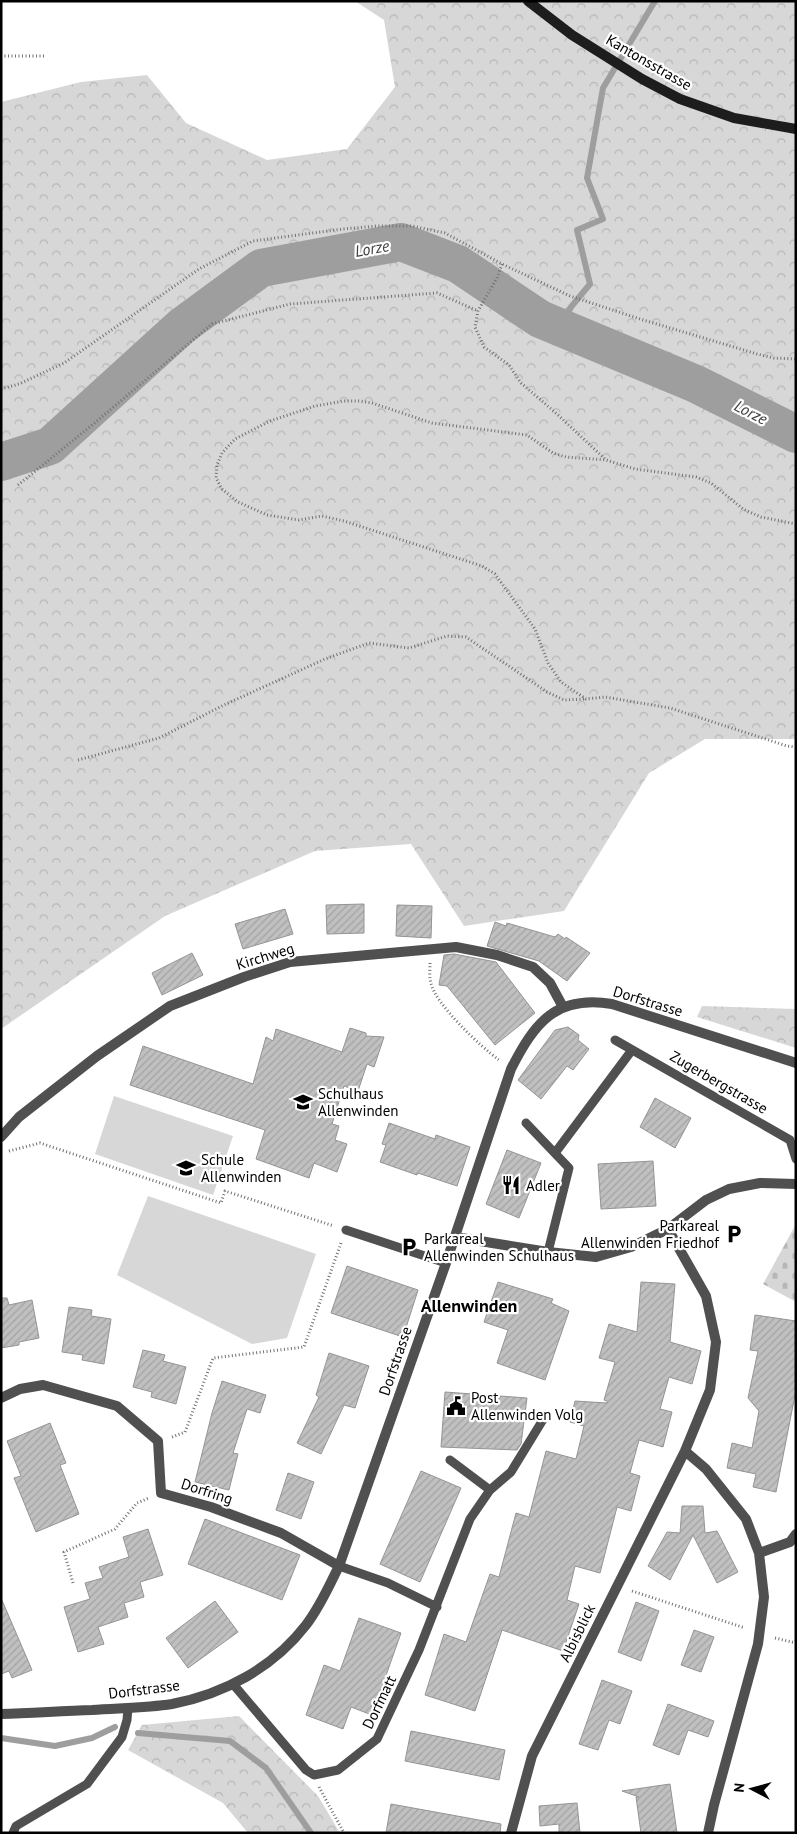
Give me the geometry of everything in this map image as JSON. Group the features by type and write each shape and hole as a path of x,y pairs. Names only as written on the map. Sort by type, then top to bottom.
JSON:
{"main road":[{"name":"Kantonsstrasse","path":"528,1 572,35 680,100 734,118 796,129"}],"street":[{"name":"Kirchweg","path":"1,1137 20,1117 97,1056 170,1006 244,977 290,962 456,948 497,955 532,967 550,983 563,1007"},
{"name":"Dorfstrasse","path":"1,1714 171,1704 212,1693 250,1676 282,1651 305,1626 317,1608 339,1566 455,1237 511,1069 536,1028 551,1014 573,1003 588,1001 612,1004 796,1063"},
{"path":"455,1237 548,1252 596,1257 631,1247 668,1229 706,1200 729,1189 760,1184 796,1184"},
{"name":"Albisblick","path":"511,1833 532,1756 685,1451 710,1390 716,1342 706,1296 668,1229"},
{"path":"1,1398 20,1389 43,1385 117,1406 158,1442"},
{"name":"Dorfring","path":"158,1442 161,1493 211,1507 280,1533 339,1566"},
{"path":"685,1451 706,1469 746,1519 759,1553 764,1597 758,1644 708,1833"},
{"path":"759,1553 790,1542 796,1534"}],"lane":[{"name":"Zugerbergstrasse","path":"616,1040 790,1140 796,1159"},
{"path":"555,1154 632,1050"},
{"path":"526,1123 570,1168 548,1252"},
{"path":"346,1230 446,1263"},
{"name":"Dorfmatt","path":"314,1775 338,1770 377,1739 419,1650 470,1519 490,1490 511,1472 544,1418"},
{"path":"450,1460 490,1490"},
{"path":"339,1566 388,1584 437,1607"},
{"path":"233,1684 306,1770 314,1775"},
{"path":"13,1833 16,1826 88,1784 122,1737 128,1708"}],"path":[{"path":"1,56 46,56"},
{"path":"1,389 19,384 64,363 198,269 253,241 342,229 412,226 446,233 502,264 583,301 757,354 774,358 796,359"},
{"path":"502,264 497,278 478,311 475,327 484,347 509,365 521,384 557,414 606,460"},
{"path":"18,485 212,324 290,304 437,293 478,311"},
{"path":"586,699 561,682 548,663 535,629 495,574 482,566 344,521 322,516 298,520 266,515 238,502 222,490 216,478 217,465 222,453 235,439 270,421 315,406 344,401 372,403 432,423 526,435 553,454 566,457 606,460 635,469 696,477 711,483 743,509 761,517 796,524"},
{"path":"78,760 159,738 224,705 325,659 369,643 409,648 447,636 466,637 547,692 564,700 605,697 670,708 786,746 796,747"},
{"path":"430,950 431,984 441,1002 484,1049 511,1069"},
{"path":"1,1153 40,1143 221,1203 226,1192 346,1230 304,1347 213,1358 185,1432 158,1442"},
{"path":"74,1583 64,1552 115,1529 137,1503 161,1493"},
{"path":"617,1586 760,1632"},
{"path":"772,1637 796,1643"},
{"path":"314,1775 344,1833"}],"green space":[{"path":"355,1 796,1 796,739 705,739 649,773 564,911 464,926 411,844 315,851 165,916 1,1029 1,102 81,82 147,75 186,123 267,160 347,149 395,87 384,20"},
{"path":"702,1006 796,1009 796,1048 697,1017"},
{"path":"114,1096 233,1136 213,1195 95,1154"},
{"path":"148,1196 316,1254 287,1338 252,1344 117,1275"},
{"path":"796,1224 796,1302 763,1284"},
{"path":"239,1716 318,1796 340,1833 248,1833 223,1803 128,1750 142,1725"}],"building":[{"path":"364,904 364,933 327,934 326,905"},
{"path":"397,905 432,906 431,938 396,936"},
{"path":"285,909 293,934 243,949 235,924"},
{"path":"495,922 506,926 507,923 555,937 558,934 565,939 566,937 590,953 567,981 539,961 487,946"},
{"path":"192,953 203,975 162,995 152,973"},
{"path":"454,954 496,962 535,1013 495,1045 447,986 439,985 444,955"},
{"path":"568,1027 579,1035 578,1040 589,1049 573,1070 567,1066 541,1099 518,1080 555,1030"},
{"name":"Schulhaus Allenwinden","path":"350,1028 366,1033 366,1036 384,1037 374,1067 367,1064 358,1091 344,1086 332,1124 339,1126 335,1140 347,1144 337,1172 314,1163 309,1178 256,1159 265,1130 130,1085 143,1046 253,1084 266,1037 273,1041 276,1029 342,1052"},
{"path":"655,1098 691,1118 675,1148 640,1127"},
{"path":"389,1123 435,1139 436,1135 470,1147 457,1186 380,1162 386,1145 382,1144"},
{"path":"507,1150 541,1163 519,1218 486,1204"},
{"path":"653,1161 656,1206 601,1209 598,1164"},
{"path":"347,1266 418,1290 403,1337 331,1313"},
{"path":"498,1282 553,1299 551,1303 569,1311 545,1380 497,1363 508,1330 484,1322"},
{"path":"641,1282 675,1284 670,1342 701,1351 692,1384 669,1377 660,1409 672,1412 663,1447 639,1440 630,1473 640,1476 631,1511 617,1507 600,1573 575,1566 567,1600 579,1604 563,1651 502,1630 475,1711 425,1695 444,1634 466,1642 490,1574 499,1577 516,1513 529,1517 546,1451 576,1459 584,1426 570,1422 575,1401 607,1403 604,1400 615,1362 599,1358 609,1324 637,1332"},
{"path":"1,1298 7,1298 9,1305 32,1300 39,1338 19,1342 19,1345 1,1348"},
{"path":"69,1307 92,1310 91,1316 111,1319 104,1364 82,1360 83,1355 62,1352"},
{"path":"755,1315 796,1321 796,1390 776,1492 753,1487 756,1474 727,1468 732,1443 752,1448 759,1411 748,1398 758,1351 750,1350"},
{"path":"143,1350 165,1355 163,1361 186,1367 176,1404 151,1397 152,1392 133,1387"},
{"path":"329,1353 369,1366 355,1408 344,1405 321,1454 297,1443 319,1397 316,1395"},
{"path":"222,1381 266,1395 260,1413 247,1409 233,1453 238,1454 229,1490 195,1482"},
{"path":"445,1392 527,1398 521,1444 517,1450 441,1447"},
{"path":"50,1423 66,1463 60,1465 79,1514 36,1532 14,1478 21,1476 7,1441"},
{"path":"421,1471 461,1488 420,1582 380,1564"},
{"path":"288,1473 314,1482 301,1519 276,1510"},
{"path":"682,1506 703,1506 705,1533 717,1531 738,1572 717,1583 693,1535 670,1580 648,1566 667,1532 680,1533"},
{"path":"205,1519 300,1555 282,1600 188,1564"},
{"path":"148,1529 163,1575 140,1582 144,1597 124,1603 128,1617 98,1627 104,1644 78,1652 64,1607 90,1599 85,1583 103,1578 99,1567 129,1557 123,1537"},
{"path":"1,1598 32,1670 12,1678 9,1671 1,1674"},
{"path":"215,1601 238,1632 188,1668 166,1638"},
{"path":"636,1602 659,1611 641,1661 618,1652"},
{"path":"359,1618 401,1633 372,1715 351,1707 343,1729 306,1715 324,1665 340,1671"},
{"path":"694,1630 714,1637 701,1672 681,1665"},
{"path":"602,1680 632,1691 620,1724 609,1720 598,1750 579,1744"},
{"path":"668,1704 714,1721 708,1737 688,1730 679,1755 653,1745"},
{"path":"411,1731 505,1750 499,1780 405,1761"},
{"path":"670,1784 677,1833 641,1833 636,1797 639,1797 622,1791"},
{"path":"577,1803 580,1833 559,1833 559,1824 540,1826 539,1806"},
{"path":"391,1804 501,1824 500,1833 386,1833"}],"waterway":[{"path":"558,327 571,307 590,284 577,230 603,219 587,178 603,88 655,1"},
{"name":"Lorze","path":"1,462 50,446 182,326 261,268 401,242 458,264 540,319 696,384 796,434"},
{"path":"1,1738 55,1746 92,1738 115,1727"},
{"path":"138,1733 230,1741 266,1768 311,1833"}],"place":[{"name":"Schulhaus Allenwinden","path":"303,1102"},
{"name":"Schule Allenwinden","path":"186,1168"},
{"name":"Adler","path":"511,1185"},
{"name":"Parkareal Allenwinden Friedhof","path":"734,1234"},
{"name":"Parkareal Allenwinden Schulhaus","path":"409,1247"},
{"name":"Post Allenwinden Volg","path":"456,1406"}],"district":[{"name":"Allenwinden","path":"469,1305"}]}
